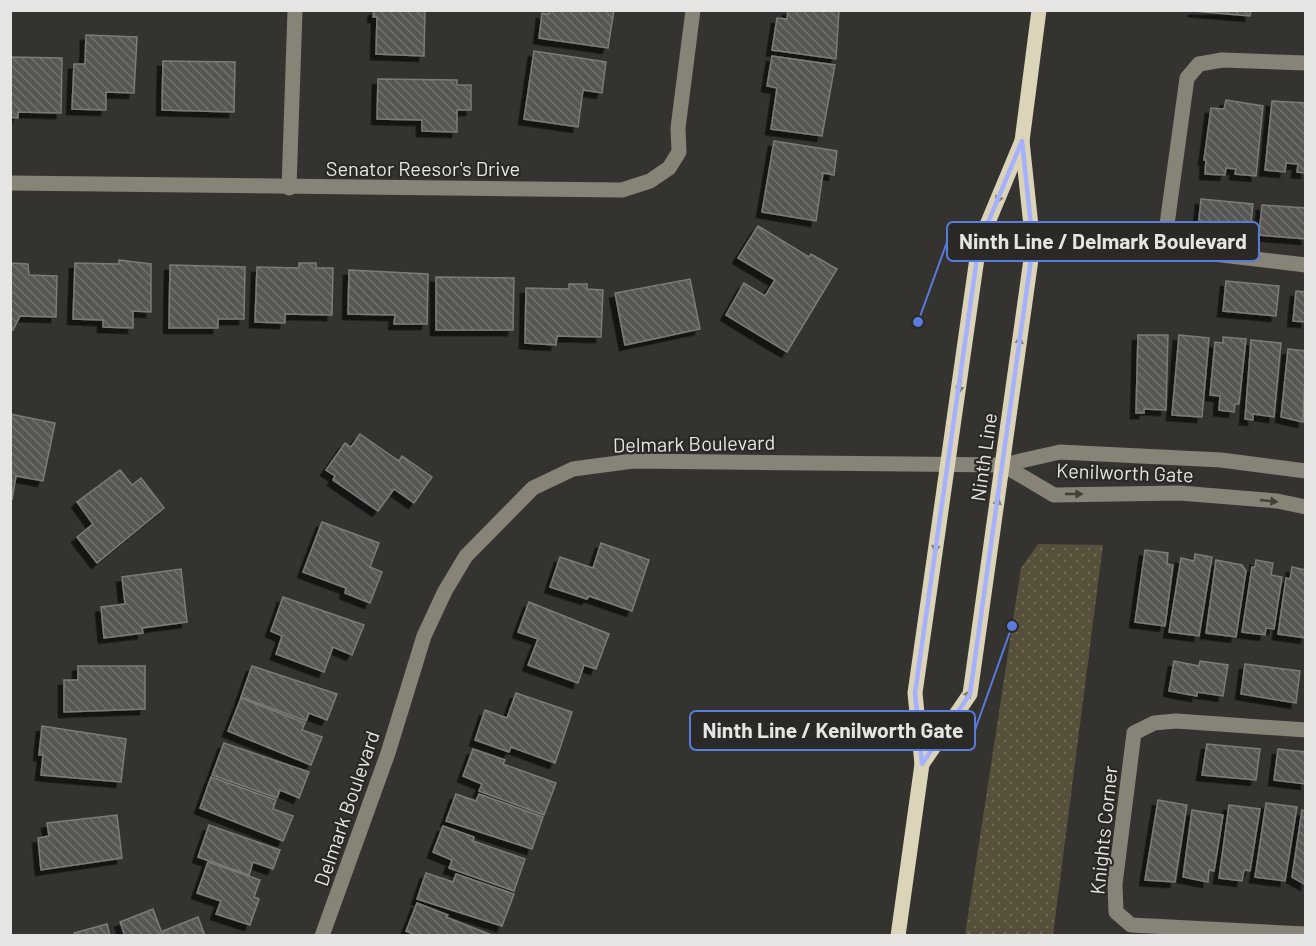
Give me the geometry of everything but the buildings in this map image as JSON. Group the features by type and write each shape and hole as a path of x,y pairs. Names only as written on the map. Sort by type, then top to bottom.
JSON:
{"main road":[{"name":"Ninth Line","path":"922,764 970,694 1033,245 1022,141 1039,10"},
{"name":"Ninth Line","path":"898,936 922,764 915,693 979,244 1022,141"}],"street":[{"path":"289,188 296,10"},
{"name":"Senator Reesor's Drive","path":"10,183 289,188 622,190 650,181 669,168 679,152 678,128 693,10"},
{"path":"1305,63 1222,60 1199,64 1187,78 1165,239 1188,251 1305,265"},
{"name":"Kenilworth Gate","path":"1003,465 1060,452 1221,460 1305,471"},
{"name":"Delmark Boulevard","path":"322,936 388,753 424,636 445,591 466,556 533,488 573,469 633,461 1003,465"},
{"name":"Kenilworth Gate","path":"1003,465 1054,495 1180,493 1277,501 1305,507"},
{"name":"Knights Corner","path":"1305,730 1176,721 1154,723 1134,733 1115,884 1116,912 1131,925 1305,934"}],"highlighted area":[{"path":"1022,141 1033,245 970,694 922,764 915,693 979,244"}],"shaded area":[{"path":"1038,544 1103,545 1053,935 965,935 1021,568"}],"place":[{"name":"Ninth Line / Delmark Boulevard","path":"918,322"},
{"name":"Ninth Line / Kenilworth Gate","path":"1012,626"}]}
